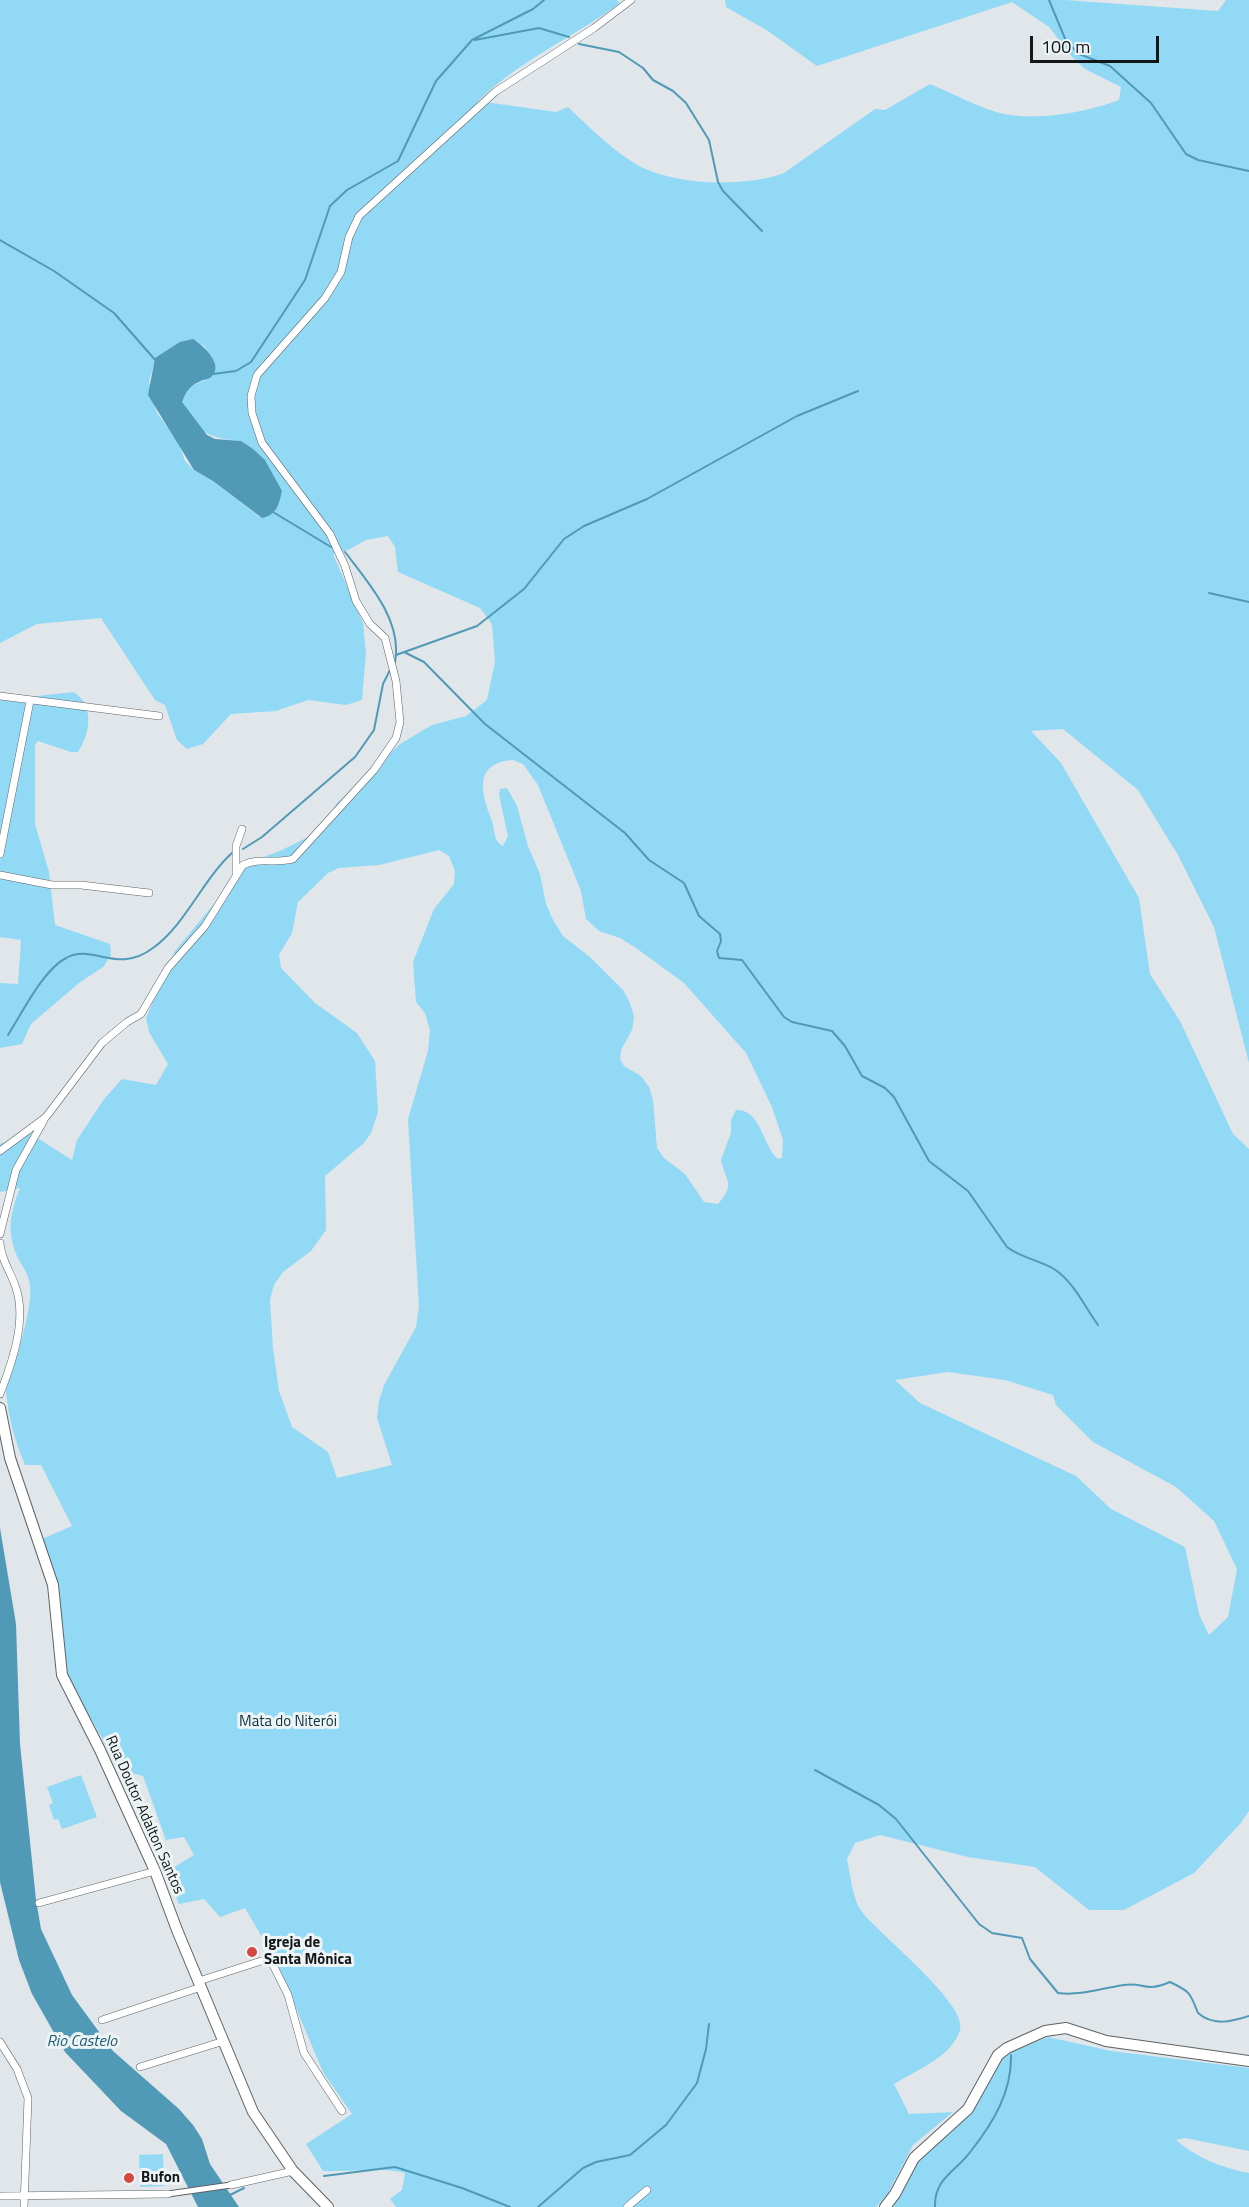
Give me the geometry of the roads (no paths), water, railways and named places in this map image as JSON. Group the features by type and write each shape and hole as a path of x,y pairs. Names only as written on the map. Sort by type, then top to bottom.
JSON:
{"main road":[{"name":"Rua Doutor Adalton Santos","path":"0,1408 10,1458 53,1585 62,1675 100,1750 155,1871 253,2112 293,2171 328,2207"},
{"path":"885,2207 896,2194 914,2158 968,2109 998,2055 1007,2048 1045,2031 1066,2028 1106,2041 1249,2061"},
{"path":"315,2194 317,2207"}],"street":[{"path":"0,1234 16,1170 46,1117 102,1043 126,1022 141,1014 168,968 205,926 243,865 250,861 283,862 293,859 374,770 396,738 400,722 396,681 385,638 370,624 356,601 345,566 330,534 306,499 268,453 256,432 251,396 257,375 325,298 341,272 350,237 359,216 495,92 594,28 631,0"},
{"path":"0,696 159,716"},
{"path":"0,852 30,701"},
{"path":"236,874 236,846 242,829"},
{"path":"0,875 52,885 81,885 149,893"},
{"path":"0,1152 46,1117"},
{"path":"0,1243 4,1262 16,1288 21,1318 0,1394"},
{"path":"39,1903 155,1871"},
{"path":"102,2020 267,1961 272,1963 288,1995 304,2053 342,2110"},
{"path":"140,2067 224,2041"},
{"path":"0,2042 17,2069 28,2098 24,2207"},
{"path":"0,2196 168,2194 231,2185 293,2171"},
{"path":"627,2207 647,2190"}],"water":[{"path":"193,339 211,356 216,368 210,378 191,387 182,402 207,435 215,439 241,441 265,460 282,491 274,512 267,517 262,518 213,481 194,470 148,395 155,358 180,342"},
{"name":"Rio Castelo","path":"0,1528 16,1624 20,1744 41,1929 72,1995 113,2051 179,2109 193,2125 202,2139 210,2164 239,2207 198,2207 166,2144 121,2111 65,2052 32,1994 19,1960 0,1882"}],"waterway":[{"path":"213,374 236,371 251,362 305,280 330,206 347,190 398,161 436,81 472,40 533,9 544,0"},
{"path":"1049,0 1066,41 1079,54 1110,66 1151,103 1186,154 1198,160 1249,171"},
{"path":"475,40 539,28 569,37"},
{"path":"579,44 619,52 643,68 653,80 673,91 686,103 709,140 718,182 723,191 762,231"},
{"path":"0,240 54,271 114,313 157,362"},
{"path":"396,655 477,626 524,589 564,539 584,526 647,499 797,416 858,391"},
{"path":"273,512 331,547"},
{"path":"345,552 373,589 389,617 394,632 395,662"},
{"path":"1209,593 1249,602"},
{"path":"404,652 424,662 485,724 625,833 649,860 684,883 699,916 720,934 721,941 717,951 719,958 742,960 784,1017 792,1022 832,1031 845,1046 862,1076 885,1088 894,1097 929,1161 968,1191 1007,1247 1061,1274 1073,1287 1098,1325"},
{"path":"243,849 262,837 355,757 374,730 383,684 390,670"},
{"path":"8,1035 41,982 57,964 76,954 128,959 140,956 153,948 165,938 212,875 233,852"},
{"path":"815,1770 879,1805 896,1819 979,1924 992,1933 1022,1938 1030,1959 1058,1993 1083,1993 1131,1984 1155,1987 1170,1982 1186,1991 1198,2013 1210,2020 1229,2021 1249,2016"},
{"path":"538,2207 583,2168 596,2162 630,2155 666,2125 697,2083 706,2049 709,2024"},
{"path":"935,2207 938,2189 942,2182 971,2151 994,2118 1005,2094 1011,2055"},
{"path":"324,2176 395,2167 462,2188 510,2207"},
{"path":"230,2195 244,2188"}],"place":[{"name":"Igreja de Santa Mônica","path":"252,1952"},
{"name":"Bufon","path":"129,2178"}],"park label":[{"name":"Mata do Niterói","path":"288,1722"}]}
